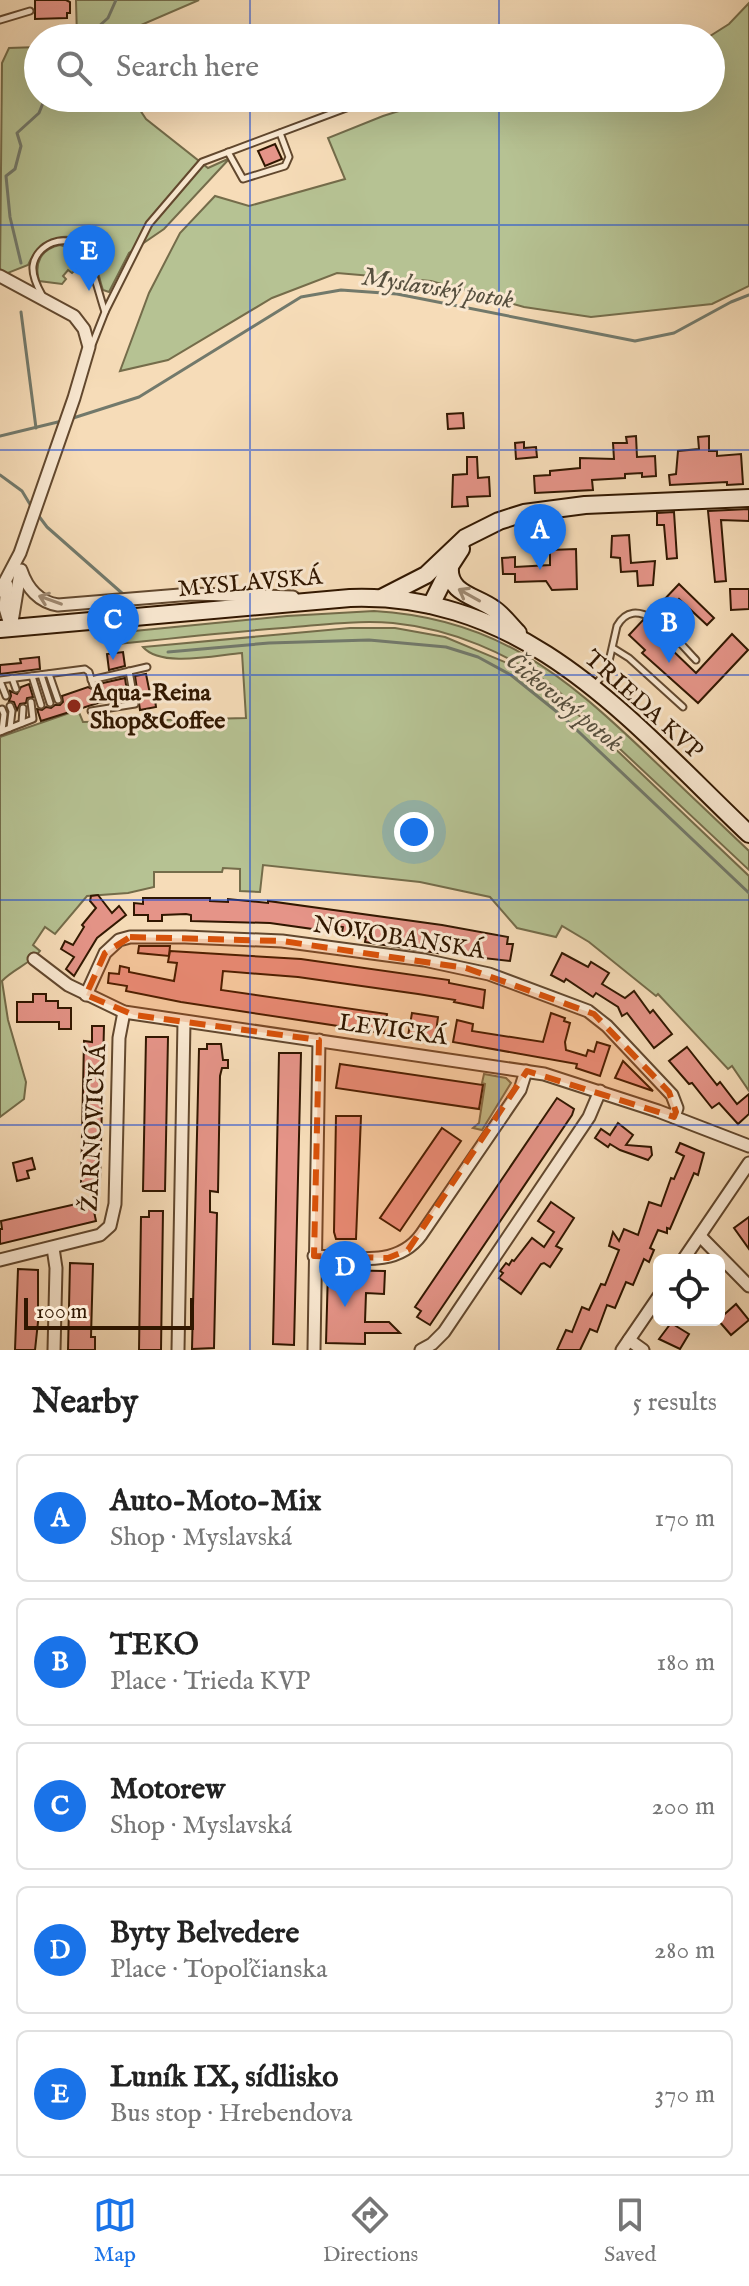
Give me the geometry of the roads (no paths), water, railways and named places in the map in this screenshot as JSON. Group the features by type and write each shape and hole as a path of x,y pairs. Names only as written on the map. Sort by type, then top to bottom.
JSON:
{"street":[{"path":"0,276 79,321 88,340 89,352 20,553 0,591"},
{"name":"MYSLAVSKÁ","path":"5,629 350,598 382,598 422,578 458,542 515,515 547,509 749,498"},
{"name":"MYSLAVSKÁ","path":"431,605 464,545 482,529"},
{"path":"5,629 21,570 20,553"},
{"path":"450,566 451,580 457,588 497,611 530,643"},
{"path":"21,570 38,597 58,605 192,594 350,598"},
{"path":"5,629 9,576"},
{"name":"TRIEDA KVP","path":"382,598 431,605 494,626 554,657 593,687 749,834"},
{"name":"NOVOBANSKÁ","path":"86,995 96,967 111,946 119,940 144,936 282,941 466,968 509,980 594,1014 672,1095 677,1108 674,1117"},
{"name":"LEVICKÁ","path":"34,959 86,995 124,1012 526,1071 600,1091 749,1146"},
{"name":"ŽARNOVICKÁ","path":"0,1260 100,1235 110,1226 114,1214 119,1038 124,1012"},
{"path":"178,1350 184,1022"},
{"path":"314,1350 319,1040"},
{"path":"314,1256 388,1258 408,1250 520,1090 526,1071"},
{"path":"421,1350 444,1332 589,1117 600,1091"},
{"path":"687,1254 749,1163"},
{"path":"700,1236 749,1286"},
{"path":"53,1248 56,1268 54,1350"},
{"path":"643,1350 626,1345 653,1305"}],"lane":[{"path":"0,20 30,11"},
{"path":"89,352 105,312 154,217 202,162 336,112"},
{"path":"228,152 243,179 285,166 289,157 280,133"},
{"path":"44,300 36,284 35,259 52,243 69,241 79,246 86,256 105,312"},
{"path":"593,687 607,670 620,620 631,614 652,617 696,660"},
{"path":"613,648 629,658 683,707"},
{"path":"6,696 0,680 85,669 92,682 147,667"},
{"path":"91,711 135,704 129,671"},
{"path":"49,674 58,700"},
{"path":"41,675 50,703"},
{"path":"32,676 41,705"},
{"path":"22,677 25,685"},
{"path":"12,678 16,689"},
{"path":"1,732 34,717 31,702"},
{"path":"10,706 10,728"},
{"path":"22,724 23,708"},
{"path":"1,732 2,709"}],"waterway":[{"path":"101,24 108,18 116,0"},
{"path":"21,263 10,217 6,176 15,169 21,146 17,133 39,112"},
{"name":"Myslavský potok","path":"70,419 139,397 301,297 341,290 397,294 635,341 674,333 749,295"},
{"path":"21,312 36,428"},
{"name":"Myslavský potok","path":"0,436 62,421"},
{"name":"Čičkovský potok","path":"0,475 22,491 31,506"},
{"name":"Čičkovský potok","path":"38,515 47,527 123,594"},
{"name":"Čičkovský potok","path":"168,652 269,643 369,640 446,647 478,657 511,675 562,716 749,893"}],"place":[{"name":"Luník IX, sídlisko","path":"89,291"},
{"name":"Auto-Moto-Mix","path":"540,570"},
{"name":"Motorew","path":"113,660"},
{"name":"TEKO","path":"669,663"},
{"name":"Aqua-Reina Shop&Coffee","path":"74,706"},
{"name":"Byty Belvedere","path":"345,1307"}]}
